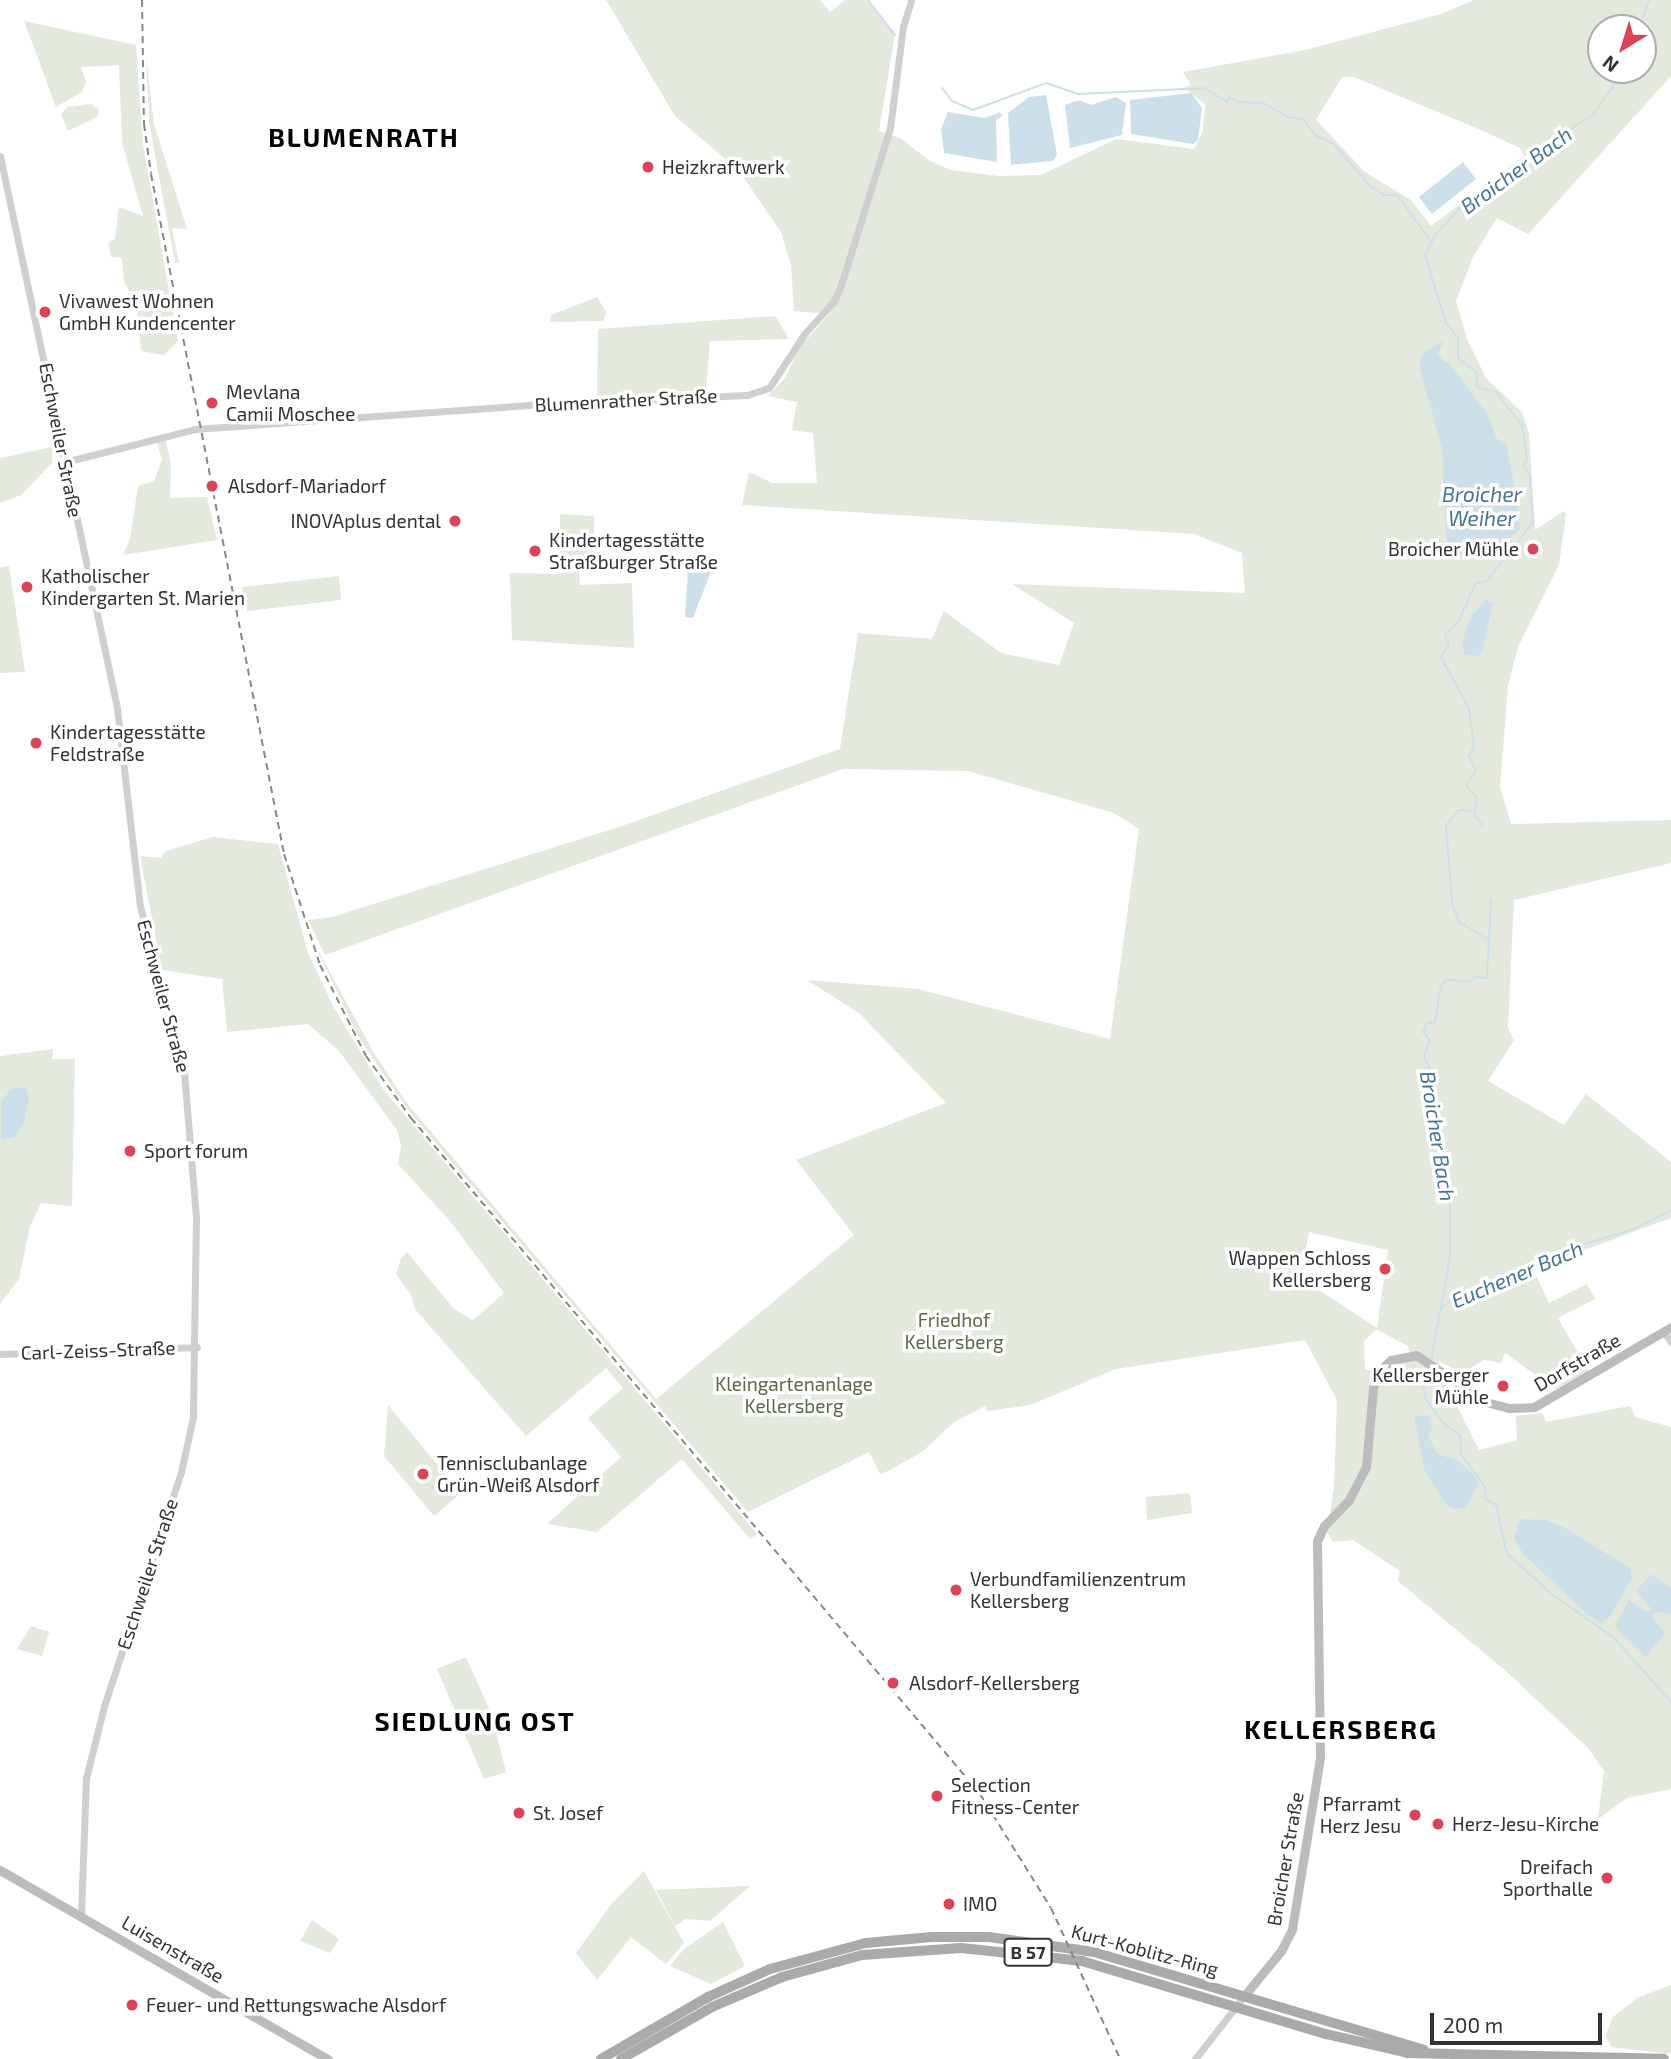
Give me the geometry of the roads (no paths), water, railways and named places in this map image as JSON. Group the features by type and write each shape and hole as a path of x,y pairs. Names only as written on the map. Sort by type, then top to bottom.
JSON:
{"main road":[{"name":"Dorfstraße","path":"1426,1359 1486,1402 1509,1408 1534,1407 1667,1329"},
{"name":"Broicher Straße","path":"1244,1996 1290,1937 1320,1758 1320,1532 1349,1500 1366,1467 1373,1388 1379,1371 1398,1357 1426,1359"},
{"name":"Luisenstraße","path":"0,1870 328,2059"},
{"name":"Kurt-Koblitz-Ring","path":"601,2059 708,1997 770,1969 866,1943 914,1938 989,1937 1052,1944 1146,1966 1445,2055"},
{"name":"Kurt-Koblitz-Ring","path":"621,2059 712,2007 782,1977 862,1955 914,1948 1047,1954 1132,1973 1365,2044 1445,2055 1591,2058"},
{"name":"B 57","path":"1591,2058 1664,2059"}],"street":[{"name":"Blumenrather Straße","path":"65,462 201,429 540,404 747,395 769,388 805,333 834,301 842,282 890,128 903,27 911,0"},
{"name":"Eschweiler Straße","path":"0,156 117,708 140,906 177,1035 187,1091 196,1217 197,1347 193,1417 181,1472 104,1706 86,1778 81,1916"},
{"path":"1667,1329 1671,1342"},
{"name":"Carl-Zeiss-Straße","path":"0,1354 197,1347"},
{"name":"Broicher Straße","path":"1195,2059 1244,1996"}],"water":[{"path":"1191,93 1202,108 1198,140 1193,144 1131,134 1130,100"},
{"path":"1046,95 1057,155 1053,161 1011,165 1008,113 1029,97"},
{"path":"1116,97 1126,103 1122,135 1070,148 1065,105 1079,100 1091,105"},
{"path":"948,112 985,118 1000,112 1002,116 996,120 997,162 944,153 941,129"},
{"path":"1463,162 1476,179 1432,214 1419,197"},
{"name":"Broicher Weiher","path":"1444,341 1438,353 1443,361 1449,363 1487,413 1497,439 1506,443 1518,503 1520,529 1506,542 1466,557 1447,555 1442,449 1419,365 1424,352"},
{"path":"689,555 717,556 693,618 685,617"},
{"path":"1486,599 1493,604 1482,651 1479,656 1465,655 1462,643 1470,618"},
{"path":"25,1087 29,1098 24,1122 15,1137 1,1140 1,1102 11,1089"},
{"path":"1429,1415 1432,1429 1428,1434 1437,1454 1459,1461 1476,1477 1478,1485 1465,1508 1453,1509 1446,1504 1425,1472 1414,1416"},
{"path":"1520,1519 1546,1520 1565,1528 1630,1568 1632,1578 1609,1618 1601,1623 1587,1614 1524,1555 1514,1539"},
{"path":"1651,1574 1671,1588 1671,1614 1656,1612 1651,1616 1665,1633 1646,1657 1615,1627 1629,1600 1646,1612 1652,1610 1636,1591"}],"waterway":[{"path":"868,0 895,35"},
{"name":"Broicher Bach","path":"1644,14 1649,0"},
{"path":"942,88 952,101 973,110 1046,83 1078,94 1204,88 1227,102 1230,97 1237,102 1264,103 1287,117 1303,119 1316,136 1333,143 1370,186 1384,195 1397,195 1430,240"},
{"name":"Broicher Bach","path":"1483,826 1475,816 1476,796 1466,786 1476,770 1469,757 1474,745 1469,708 1441,657 1449,645 1445,634 1459,621 1475,584 1487,581 1533,522 1530,476 1524,466 1527,459 1522,425 1496,392 1477,387 1477,373 1458,358 1458,338 1446,323 1425,255 1436,234 1464,204 1531,153 1593,115 1614,84"},
{"name":"Broicher Bach","path":"1474,811 1459,810 1446,825 1452,903 1459,922 1489,939"},
{"name":"Broicher Bach","path":"1431,1361 1450,1257 1450,1182 1429,1089 1429,1066 1424,1056 1430,1040 1423,1032 1427,1023 1435,1023 1441,986 1447,979 1469,982 1475,977 1487,978 1491,900"},
{"name":"Euchener Bach","path":"1442,1307 1459,1296 1494,1289 1565,1250 1634,1229 1671,1210"},
{"name":"Broicher Bach","path":"1428,1366 1422,1378 1425,1398 1443,1423 1460,1435 1461,1454 1485,1487 1486,1500 1496,1505 1507,1554 1553,1595 1613,1637 1671,1702"}],"railway":[{"path":"142,0 144,124 151,174 284,854 320,965 366,1056 411,1118 980,1794 1051,1908 1120,2059"}],"place":[{"name":"Heizkraftwerk","path":"648,167"},
{"name":"Vivawest Wohnen GmbH Kundencenter","path":"45,312"},
{"name":"Mevlana Camii Moschee","path":"212,403"},
{"name":"Alsdorf-Mariadorf","path":"212,486"},
{"name":"INOVAplus dental","path":"455,521"},
{"name":"Broicher Mühle","path":"1533,549"},
{"name":"Kindertagesstätte Straßburger Straße","path":"535,551"},
{"name":"Katholischer Kindergarten St. Marien","path":"27,587"},
{"name":"Kindertagesstätte Feldstraße","path":"36,743"},
{"name":"Sport forum","path":"130,1151"},
{"name":"Wappen Schloss Kellersberg","path":"1385,1269"},
{"name":"Kellersberger Mühle","path":"1503,1386"},
{"name":"Tennisclubanlage Grün-Weiß Alsdorf","path":"423,1474"},
{"name":"Verbundfamilienzentrum Kellersberg","path":"956,1590"},
{"name":"Alsdorf-Kellersberg","path":"893,1683"},
{"name":"Selection Fitness-Center","path":"937,1796"},
{"name":"St. Josef","path":"519,1813"},
{"name":"Pfarramt Herz Jesu","path":"1415,1815"},
{"name":"Herz-Jesu-Kirche","path":"1438,1824"},
{"name":"Dreifach Sporthalle","path":"1607,1878"},
{"name":"IMO","path":"949,1904"},
{"name":"Feuer- und Rettungswache Alsdorf","path":"132,2005"}],"district":[{"name":"BLUMENRATH","path":"364,137"},
{"name":"SIEDLUNG OST","path":"475,1721"},
{"name":"KELLERSBERG","path":"1341,1729"}],"park label":[{"name":"Friedhof Kellersberg","path":"954,1331"},
{"name":"Kleingartenanlage Kellersberg","path":"794,1395"}]}
